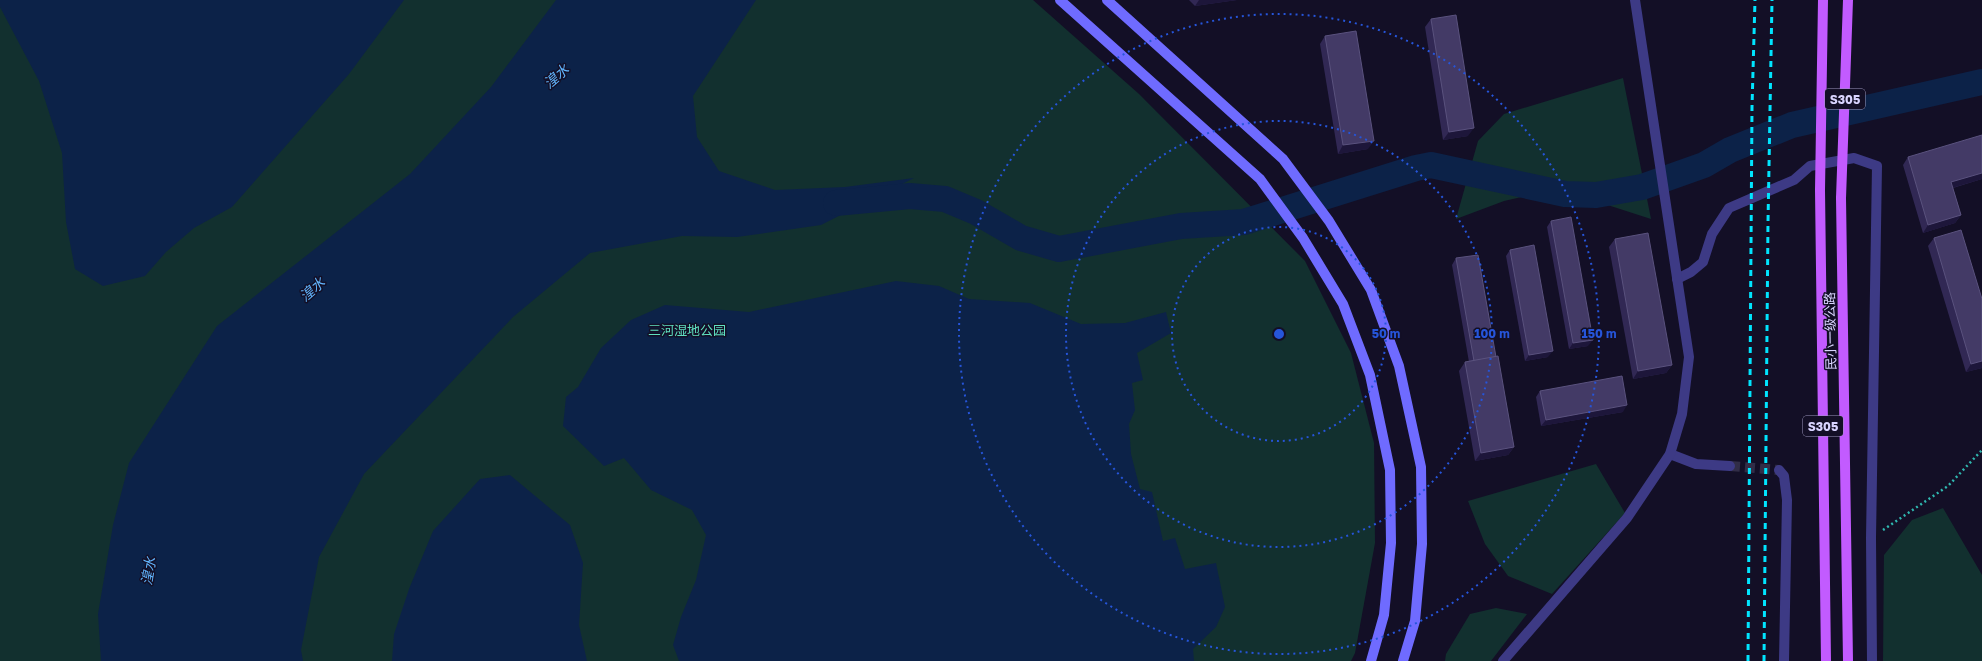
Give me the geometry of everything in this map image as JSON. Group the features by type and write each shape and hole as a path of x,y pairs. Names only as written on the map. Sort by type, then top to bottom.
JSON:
{"main road":[{"path":"1060,0 1260,179 1304,238 1343,304 1370,375 1390,470 1391,543 1384,615 1371,661"},
{"path":"1107,0 1283,159 1329,221 1374,297 1399,366 1421,467 1422,544 1414,621 1403,661"},
{"name":"民小一级公路","path":"1823,0 1820,190 1826,661"},
{"name":"民小一级公路","path":"1848,0 1841,198 1848,661"}],"street":[{"path":"1503,661 1626,518 1670,454 1682,414 1689,357 1635,0"},
{"path":"1677,279 1691,272 1703,262 1712,234 1728,208 1794,180 1810,166 1854,158 1877,166 1871,538 1872,661"},
{"path":"1670,454 1696,464 1730,466"},
{"path":"1778,470 1784,476 1787,500 1784,661"}],"path":[{"path":"1871,538 1948,486 1982,450"}],"green space":[{"name":"三河湿地公园","path":"0,0 1033,0 1139,94 1305,261 1351,353 1374,443 1375,543 1355,653 1351,661 0,661"},
{"path":"1623,78 1651,219 1558,189 1504,201 1456,219 1478,141 1504,114"},
{"path":"1596,464 1625,513 1552,594 1508,576 1485,544 1468,501"},
{"path":"1943,508 1982,575 1982,661 1883,661 1884,555 1912,520"},
{"path":"1496,608 1527,614 1491,661 1445,661 1446,654 1470,614"}],"water":[{"path":"0,0 404,0 349,74 232,207 194,228 166,252 145,276 103,286 75,269 66,222 62,153 39,81 0,7"},
{"name":"湟水","path":"556,0 756,0 693,96 697,137 719,171 775,190 845,187 914,178 821,225 737,237 682,236 590,253 513,317 364,474 319,557 301,650 303,661 101,661 98,614 113,525 129,463 217,326 410,174 491,87"},
{"path":"896,281 939,286 969,299 1030,303 1081,324 1125,323 1166,312 1171,333 1137,353 1143,380 1132,383 1135,410 1129,424 1131,454 1140,489 1152,492 1163,541 1175,538 1185,569 1216,563 1225,607 1216,627 1193,649 1194,661 679,661 673,645 681,617 696,580 706,535 692,510 651,490 624,458 604,466 563,426 566,397 578,387 601,348 631,320 665,305 749,312"},
{"path":"510,475 570,525 583,563 579,625 587,661 392,661 394,634 409,589 433,531 480,479"}],"building":[{"path":"1456,15 1474,128 1449,132 1431,19"},
{"path":"1356,31 1374,141 1343,145 1325,36"},
{"path":"1982,135 1982,173 1951,182 1961,215 1928,225 1908,157"},
{"path":"1571,217 1593,340 1573,343 1551,221"},
{"path":"1961,230 1982,299 1982,361 1971,364 1934,238"},
{"path":"1648,233 1672,365 1638,371 1615,239"},
{"path":"1534,245 1553,351 1529,355 1510,250"},
{"path":"1478,255 1496,357 1474,361 1456,258"},
{"path":"1498,356 1514,447 1481,453 1465,362"},
{"path":"1622,376 1627,405 1546,420 1540,391"}],"waterway":[{"path":"836,203 910,196 945,199 976,212 1021,238 1059,249 1181,226 1244,222 1416,168 1431,165 1565,194 1596,195 1642,187 1704,165 1730,150 1792,125 1982,82"}],"tunnel":[{"path":"1730,466 1779,470"}],"railway":[{"path":"1748,661 1752,107 1755,0"},
{"path":"1764,661 1768,222 1772,0"}]}
